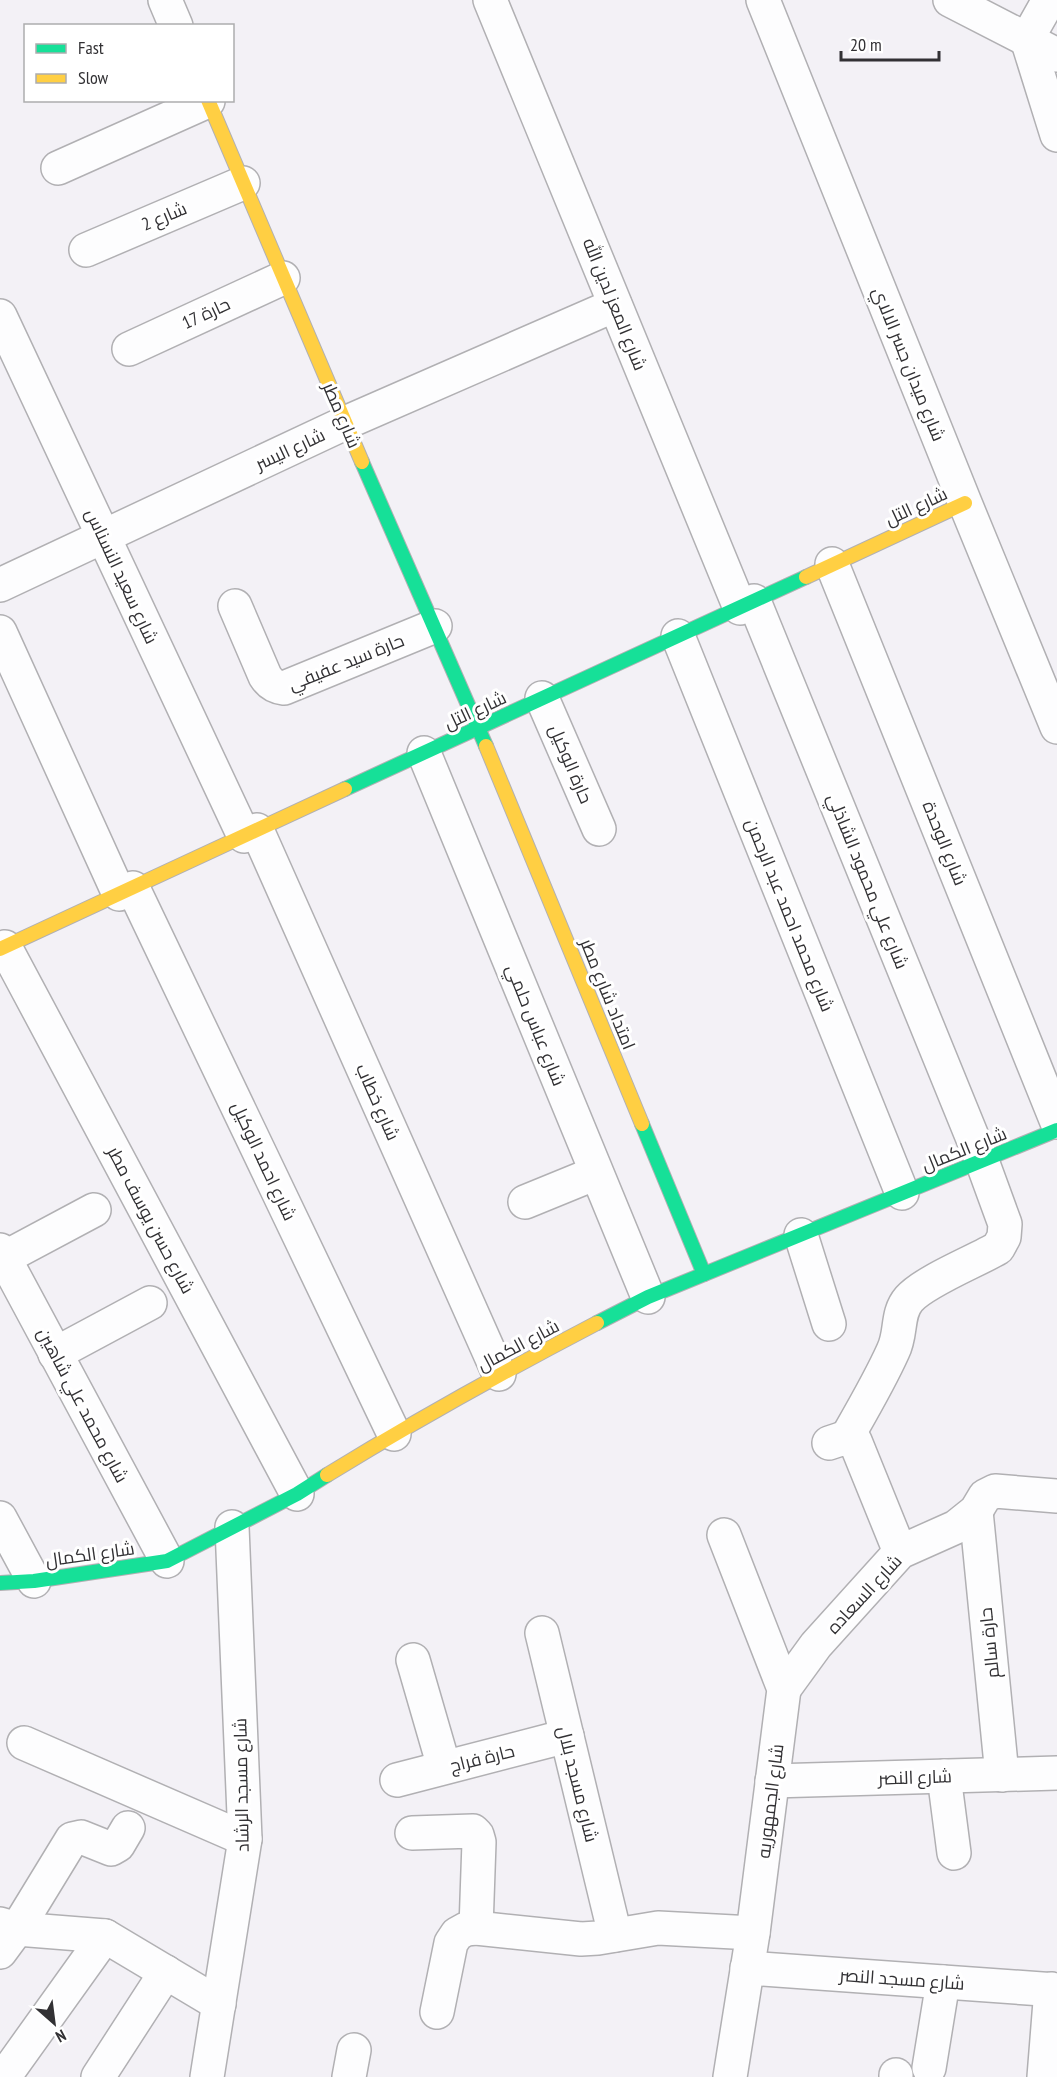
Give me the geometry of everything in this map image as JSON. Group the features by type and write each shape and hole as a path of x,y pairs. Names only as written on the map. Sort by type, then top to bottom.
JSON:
{"street":[{"path":"165,0 175,24"},
{"name":"شارع المعز لدين الله","path":"490,0 615,305 747,604"},
{"name":"شارع ميدان جسر الالاي","path":"763,0 1057,727"},
{"path":"950,0 1057,55"},
{"path":"1049,0 1027,39 1057,135"},
{"path":"58,168 206,102"},
{"name":"شارع مطر","path":"208,102 345,423 479,728"},
{"name":"شارع 2","path":"86,250 243,183"},
{"name":"حارة 17","path":"129,349 283,278"},
{"name":"شارع اليسر","path":"0,585 345,423 615,305"},
{"name":"شارع سعيد النسناس","path":"0,316 104,537 250,833"},
{"name":"شارع التل","path":"3,948 965,503"},
{"name":"شارع الوحدة","path":"832,564 1057,1122"},
{"name":"شارع علي محمود الشاذلي","path":"747,604 982,1161 1005,1224 1004,1237 998,1248 926,1286 910,1298 899,1316 899,1332 894,1349 838,1440 855,1441 859,1448 900,1552"},
{"name":"حارة سيد عفيفي","path":"236,606 269,683 284,688 435,626"},
{"name":"شارع احمد الوكيل","path":"0,632 394,1434"},
{"name":"شارع محمد احمد عبد الرحمن","path":"678,636 902,1194"},
{"name":"حارة الوكيل","path":"542,698 599,829"},
{"name":"امتداد شارع مطر","path":"479,728 704,1274"},
{"name":"شارع عباس حلمي","path":"424,753 648,1297"},
{"name":"شارع خطاب","path":"250,833 499,1374"},
{"name":"شارع حسن يوسف مطر","path":"3,948 297,1494"},
{"name":"شارع الكمال","path":"0,1583 34,1581 167,1561 297,1494 394,1434 499,1374 648,1297 1057,1130"},
{"path":"525,1202 596,1173"},
{"path":"2,1254 94,1210"},
{"path":"801,1235 829,1324"},
{"name":"شارع محمد علي شاهين","path":"2,1254 167,1561"},
{"path":"55,1354 150,1303"},
{"name":"شارع السعاده","path":"784,1689 816,1645 900,1552 956,1527 976,1510 985,1496 995,1491 1057,1496"},
{"name":"حارة سالم","path":"976,1510 1002,1775"},
{"path":"0,1518 34,1581"},
{"name":"شارع مسجد الرشاد","path":"207,2077 245,1839 232,1527"},
{"name":"شارع الجمهوريه","path":"724,1535 784,1689 753,1933 730,2077"},
{"name":"شارع مسجد بلال","path":"542,1632 615,1935"},
{"path":"412,1660 444,1767"},
{"name":"حارة فراج","path":"397,1780 567,1736"},
{"path":"24,1743 245,1839"},
{"name":"شارع النصر","path":"772,1781 1057,1773"},
{"path":"944,1776 954,1853"},
{"path":"6,1935 72,1839 81,1838 111,1850 118,1845 128,1827"},
{"path":"412,1833 473,1831 477,1835 479,1842 476,1928"},
{"path":"437,2012 451,1944 457,1934 466,1929 476,1928 580,1939 658,1928 753,1933"},
{"path":"6,1935 105,1936 219,2004"},
{"path":"4,2077 105,1936"},
{"name":"شارع مسجد النصر","path":"747,1968 1054,1990"},
{"path":"98,2077 166,1972"},
{"path":"929,2068 943,1982"},
{"path":"1044,2077 1054,1990"}],"traffic: fast":[{"path":"362,462 486,746"},
{"path":"345,789 806,577"},
{"path":"642,1124 704,1274"},
{"path":"597,1323 648,1297 1057,1130"},
{"path":"0,1583 34,1581 167,1561 297,1494 327,1475"}],"traffic: slow":[{"path":"209,102 362,462"},
{"path":"806,577 965,503"},
{"path":"486,746 642,1124"},
{"path":"0,949 345,789"},
{"path":"327,1475 460,1397 597,1323"}]}
